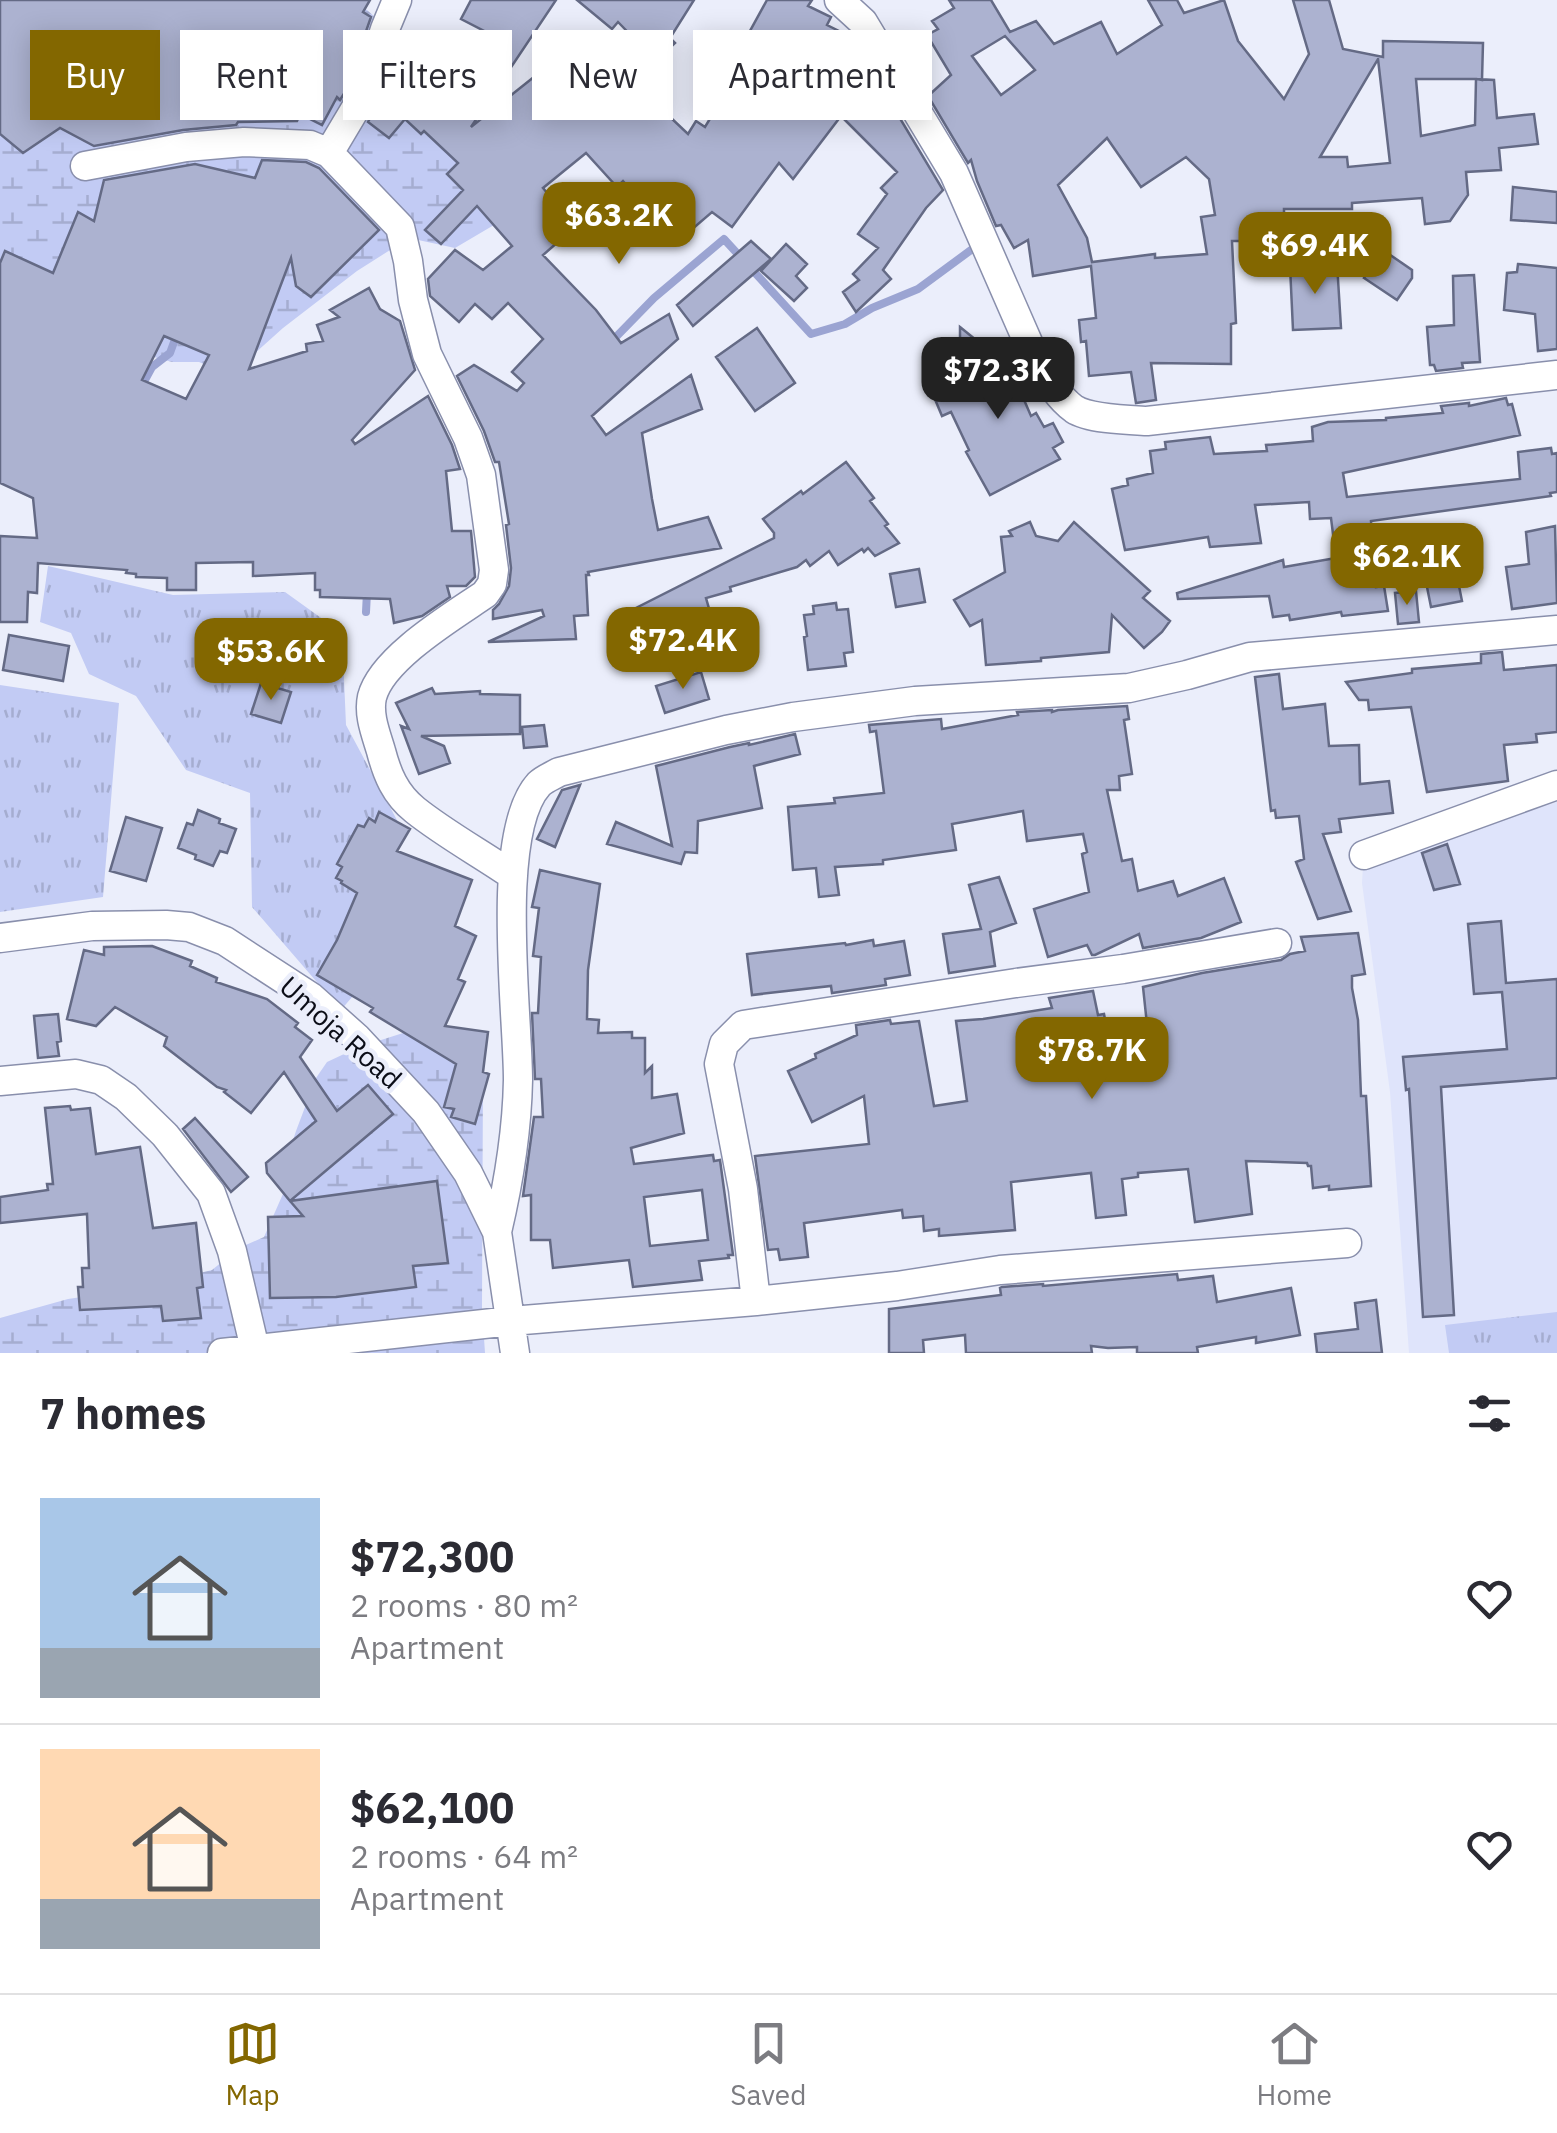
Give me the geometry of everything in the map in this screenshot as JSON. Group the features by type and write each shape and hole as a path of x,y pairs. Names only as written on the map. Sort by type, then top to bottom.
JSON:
{"street":[{"path":"329,152 363,96 397,0"},
{"path":"839,0 864,22 954,173 1034,356 1050,383 1076,411 1146,422 1557,375"},
{"path":"85,166 186,147 244,142 310,145 329,152 400,226 426,354 468,438 481,474 494,570 486,594 424,634 384,674 372,697 372,722 388,777 400,796 414,810 512,874"},
{"path":"515,1353 496,1232 516,1140 512,874 522,822 540,782 595,762 793,716 915,701 1129,688 1250,657 1557,630"},
{"path":"1364,855 1557,785"},
{"name":"Umoja Road","path":"0,938 92,926 166,925 190,927 226,941 311,997 357,1038 426,1112 468,1173 496,1232"},
{"path":"756,1301 743,1189 719,1064 724,1044 743,1026 1123,970 1277,943"},
{"path":"0,1080 76,1074 101,1080 126,1097 165,1135 211,1193 232,1251 255,1349"},
{"path":"222,1353 512,1321 898,1286 1000,1270 1347,1243"}],"shaded area":[{"path":"1557,802 1557,1353 1409,1353 1390,1092 1362,883 1363,866"}],"green space":[{"path":"0,0 348,0 367,10 389,30 343,30 343,120 469,120 490,140 494,225 455,248 409,238 357,271 225,373 199,362 172,362 0,314"},
{"path":"48,566 173,595 285,592 342,633 346,725 398,822 357,895 375,970 341,1010 252,907 250,793 186,770 136,696 89,674 71,633 40,622"},
{"path":"0,685 119,703 103,897 0,912"},
{"path":"422,1027 476,1047 487,1046 483,1072 485,1353 0,1353 0,1318 68,1299 129,1290 212,1270 239,1248 264,1237 286,1187 287,1158 296,1131 316,1078 327,1062 359,1047"},
{"path":"1557,1312 1557,1353 1449,1353 1445,1325"}],"building":[{"path":"0,0 370,0 363,12 371,17 366,30 343,30 343,95 340,100 337,97 322,125 312,120 323,120 323,30 180,30 180,120 297,121 238,122 94,146 60,128 23,153 0,134"},
{"path":"471,0 556,0 536,30 532,30 512,66 512,30 482,30 461,19"},
{"path":"577,0 694,0 673,33 673,30 626,30 618,22 612,29"},
{"path":"767,0 812,0 808,6 831,17 827,25 837,30 751,30"},
{"path":"949,0 991,0 1010,32 1036,21 1054,44 1101,22 1117,54 1162,25 1148,0 1177,0 1184,13 1224,0 1238,41 1284,99 1309,54 1293,0 1329,0 1343,49 1383,57 1383,41 1483,43 1482,79 1494,80 1497,118 1534,114 1538,144 1499,148 1501,170 1466,172 1468,195 1450,221 1425,224 1422,198 1352,203 1352,209 1284,209 1284,241 1232,241 1236,323 1231,324 1231,364 1151,363 1156,400 1136,403 1131,372 1089,376 1086,341 1081,342 1079,320 1096,318 1091,266 1033,276 1028,240 1014,248 1001,225 996,226 971,160 968,163 932,103 932,92 951,75 932,43 932,32 938,29 932,21 954,8","holes":["1005,36 1035,70 1001,95 972,56","1378,59 1390,163 1348,167 1347,157 1320,157","1416,79 1476,79 1475,125 1421,136","1107,138 1141,187 1186,157 1209,179 1215,215 1201,217 1207,254 1155,258 1155,254 1092,262 1087,238 1058,185"]},
{"path":"532,78 532,120 673,120 688,134 696,121 705,127 709,120 838,120 793,179 779,163 732,227 712,212 676,243 623,181 617,187 586,153 543,188 563,212 555,219 567,234 543,255 596,310 621,343 669,314 678,339 592,416 606,435 691,375 702,409 642,433 652,499 658,530 708,517 721,548 588,572 588,615 574,616 576,639 488,642 544,616 542,610 493,619 493,610 509,586 509,524 499,462 495,462 457,376 474,365 517,391 524,383 512,372 543,339 508,303 492,319 475,304 459,322 430,296 428,279 455,250 483,270 512,246 477,206 441,244 425,230 463,190 447,174 458,163 424,131 421,134 406,120 476,120 471,127 480,120 512,120 512,94"},
{"path":"369,120 404,120 389,138"},
{"path":"845,120 901,120 943,190 883,270 891,279 856,312 843,292 859,280 853,274 878,248 858,234 887,194 881,188 897,172"},
{"path":"262,160 306,162 319,168 379,230 311,297 296,286 291,258 249,369 307,351 306,344 323,341 317,325 339,317 330,310 369,288 380,309 400,321 415,370 352,440 355,444 428,396 460,469 446,471 452,531 471,531 475,577 466,586 447,586 450,597 422,616 394,623 390,599 320,597 320,590 315,590 315,573 253,576 253,562 196,563 196,590 167,590 167,578 136,577 127,570 38,563 37,593 28,592 27,622 0,622 0,536 37,538 33,498 0,483 0,263 5,251 53,273 78,212 94,221 104,180 195,164 255,178","holes":["164,336 209,355 186,399 142,380"]},
{"path":"1513,187 1557,192 1557,223 1511,220"},
{"path":"751,241 771,259 693,326 677,305"},
{"path":"786,244 807,264 796,276 807,288 794,301 761,271"},
{"path":"1383,250 1412,270 1412,278 1397,300 1364,278"},
{"path":"1337,263 1341,328 1293,330 1290,266"},
{"path":"1518,264 1557,268 1557,349 1538,351 1535,314 1504,310 1507,273 1517,272"},
{"path":"1474,275 1480,362 1436,371 1430,365 1427,327 1454,325 1453,276"},
{"path":"960,327 1018,374 1015,379 1031,416 1036,413 1044,427 1053,423 1063,442 1053,448 1060,459 990,495 966,452 969,450 951,412 942,416 934,397 996,371 960,355"},
{"path":"757,328 795,383 755,411 716,357"},
{"path":"1506,398 1508,405 1512,404 1520,435 1343,473 1347,497 1520,479 1518,452 1551,448 1552,454 1557,453 1557,492 1550,493 1551,496 1371,521 1376,587 1384,586 1388,611 1342,616 1341,612 1290,620 1289,615 1273,617 1269,596 1178,599 1177,593 1283,560 1284,567 1336,558 1331,518 1310,519 1309,502 1255,505 1261,543 1210,547 1208,537 1125,550 1112,489 1128,485 1127,479 1153,473 1150,451 1166,449 1165,442 1210,437 1214,454 1267,451 1266,445 1313,441 1312,427 1328,422 1443,413 1441,406 1469,406"},
{"path":"846,462 874,498 870,501 899,543 875,556 868,548 864,552 862,549 838,565 829,551 810,566 806,560 797,567 706,598 712,619 690,626 685,611 646,631 634,609 774,538 763,519"},
{"path":"1030,522 1036,536 1058,541 1074,522 1150,591 1143,598 1170,621 1162,632 1144,648 1112,615 1109,652 986,665 982,620 970,626 954,600 1005,572 1001,537 1012,536 1009,531"},
{"path":"1555,526 1557,603 1512,609 1506,567 1529,564 1526,532"},
{"path":"1451,546 1462,601 1431,607 1420,552"},
{"path":"919,569 925,602 896,607 890,574"},
{"path":"1416,591 1419,622 1398,624 1395,593"},
{"path":"836,603 837,610 848,609 853,652 844,653 846,666 808,670 804,615 814,614 813,606"},
{"path":"9,635 69,646 63,681 3,670"},
{"path":"1502,652 1504,670 1557,665 1557,732 1536,734 1537,742 1504,745 1508,781 1427,792 1411,707 1369,710 1368,700 1359,700 1346,682 1412,673 1412,669 1481,663 1481,654"},
{"path":"701,672 709,699 665,713 656,686"},
{"path":"1279,674 1283,709 1325,704 1329,746 1359,745 1360,784 1389,781 1393,813 1339,819 1341,832 1323,834 1351,911 1318,919 1296,862 1304,859 1299,816 1276,818 1275,810 1271,811 1255,677"},
{"path":"261,683 291,692 281,723 251,714"},
{"path":"432,688 435,694 480,691 520,695 520,734 421,736 444,746 450,763 419,774 401,726 409,729 396,703"},
{"path":"1127,706 1129,719 1124,720 1132,774 1119,776 1120,790 1107,790 1122,861 1132,859 1138,891 1173,881 1178,896 1224,878 1241,922 1201,938 1143,948 1139,934 1095,955 1087,945 1048,957 1034,909 1089,892 1082,854 1087,852 1083,834 1027,841 1023,811 952,824 956,850 883,860 883,864 835,867 839,895 819,897 816,868 793,870 788,807 884,793 876,731 870,732 869,725 941,719 942,729 1018,715 1017,712"},
{"path":"544,725 547,746 524,748 522,727"},
{"path":"795,734 800,754 754,766 762,808 698,821 697,853 685,852 681,864 607,844 616,822 672,846 656,766"},
{"path":"580,785 555,847 537,839 562,790"},
{"path":"198,810 236,829 227,853 220,851 213,866 178,848 187,823 193,825"},
{"path":"379,812 410,829 397,851 472,880 455,926 476,936 458,979 465,982 445,1026 488,1032 483,1072 489,1074 475,1124 451,1117 454,1109 444,1107 456,1064 317,975 357,893 336,878 342,867 337,864 358,825 364,827 369,818 375,822"},
{"path":"126,817 162,828 146,881 110,871"},
{"path":"1447,844 1460,884 1434,890 1422,853"},
{"path":"540,870 600,884 588,970 587,1019 599,1020 598,1033 632,1032 632,1038 645,1038 645,1073 652,1066 652,1098 677,1094 684,1133 631,1148 634,1164 713,1155 714,1161 720,1160 733,1255 699,1261 702,1280 633,1287 629,1260 553,1268 550,1240 531,1240 531,1195 523,1196 534,1117 543,1117 541,1079 535,1079 532,1013 538,1013 541,957 533,956 539,908 532,907","holes":["702,1190 708,1240 650,1246 644,1197"]},
{"path":"999,877 1016,923 990,932 995,966 949,973 943,934 981,929 969,885"},
{"path":"1501,921 1506,983 1557,979 1557,1078 1441,1087 1454,1315 1423,1317 1409,1089 1406,1090 1403,1057 1507,1049 1502,992 1474,994 1468,924"},
{"path":"1358,933 1365,974 1352,976 1352,988 1358,1020 1361,1096 1366,1096 1371,1186 1313,1188 1311,1166 1307,1163 1246,1161 1252,1214 1195,1222 1188,1169 1138,1173 1138,1177 1122,1179 1126,1215 1096,1218 1091,1173 1011,1182 1015,1230 939,1236 939,1229 924,1231 923,1216 903,1218 902,1210 804,1223 808,1257 780,1260 778,1249 768,1250 755,1156 869,1144 864,1096 812,1122 788,1071 857,1035 856,1025 919,1021 934,1106 967,1101 956,1021 1052,1008 1049,998 1093,991 1098,1015 1104,1014 1109,1040 1148,1034 1143,987 1281,960 1305,951 1301,937"},
{"path":"873,940 874,946 904,941 910,975 885,979 886,985 832,993 831,986 752,995 747,954"},
{"path":"152,946 192,961 190,966 217,978 216,982 267,999 298,1023 295,1027 312,1040 300,1057 337,1111 368,1085 393,1114 290,1201 267,1173 266,1163 316,1121 284,1072 251,1113 164,1046 167,1037 115,1007 96,1026 67,1019 84,950 104,955 104,947"},
{"path":"58,1014 59,1056 38,1058 34,1016"},
{"path":"70,1106 71,1110 90,1108 96,1154 140,1147 153,1228 196,1223 203,1287 197,1288 201,1318 163,1321 161,1306 80,1310 78,1287 83,1287 82,1268 89,1268 87,1214 0,1223 0,1197 48,1190 47,1184 53,1184 45,1108"},
{"path":"195,1118 248,1177 231,1192 183,1129"},
{"path":"437,1181 448,1263 413,1266 416,1287 336,1297 270,1298 268,1217 303,1216 290,1201"},
{"path":"1177,1274 1178,1280 1213,1276 1217,1302 1291,1288 1300,1335 1256,1343 1256,1337 1197,1347 1198,1353 1137,1353 1137,1347 1091,1346 1092,1353 966,1353 965,1335 923,1340 924,1353 889,1353 889,1309 1001,1295 1002,1287"},
{"path":"1376,1300 1382,1353 1317,1353 1315,1334 1358,1329 1355,1303"}],"waterway":[{"path":"612,341 654,298 724,239 811,334 845,324 918,289 971,250"},
{"path":"140,389 152,367 170,353 178,331"},
{"path":"366,612 367,592"}]}
